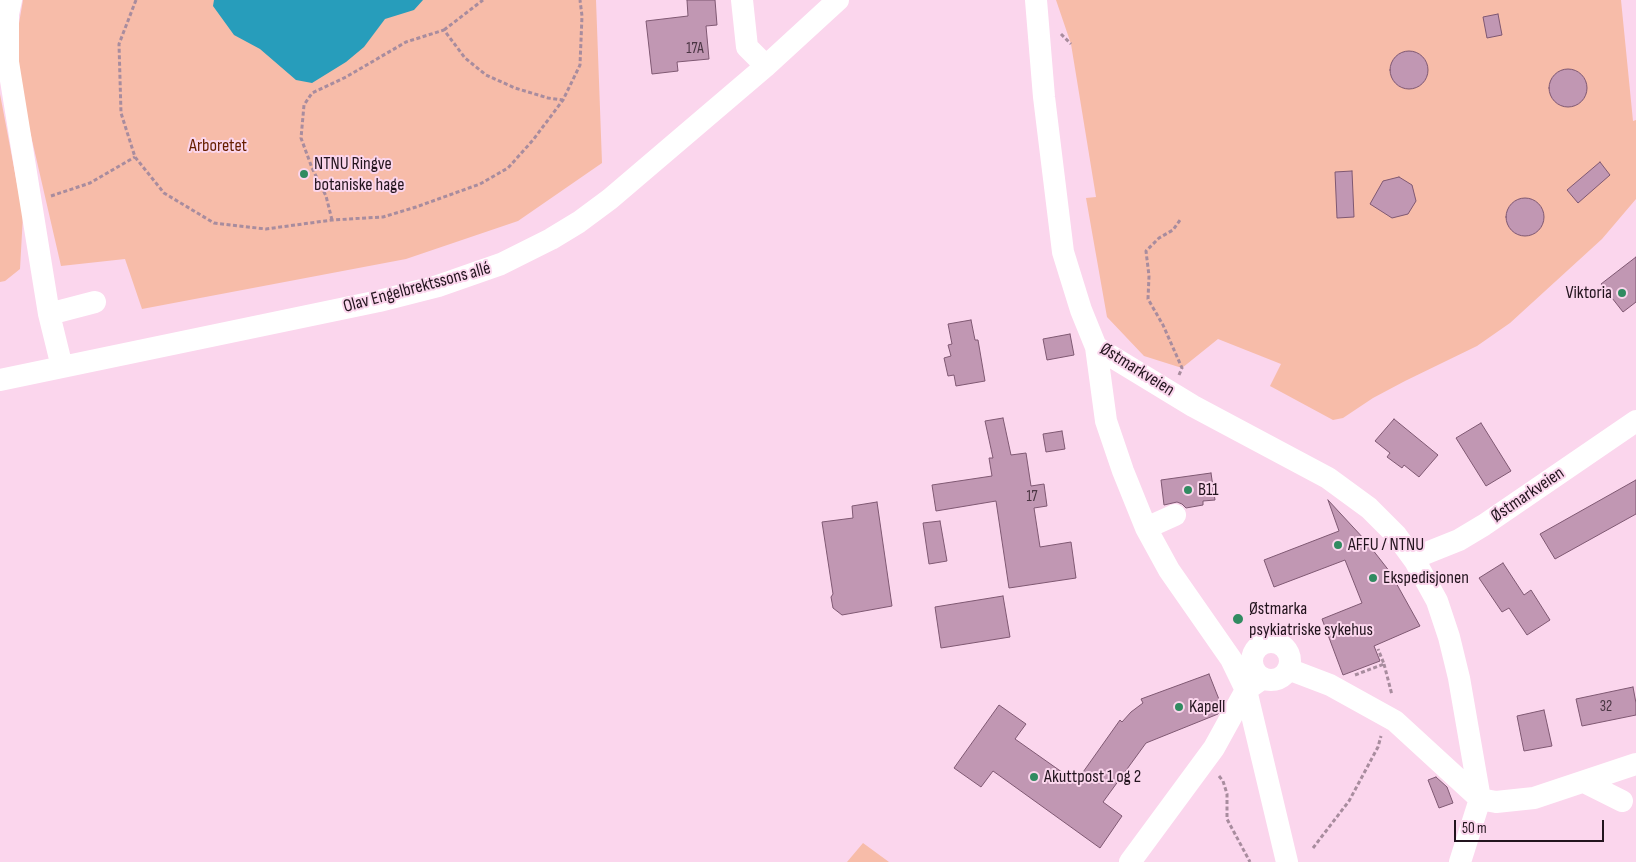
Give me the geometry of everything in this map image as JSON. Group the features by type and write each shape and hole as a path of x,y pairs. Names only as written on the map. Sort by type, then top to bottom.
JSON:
{"street":[{"path":"11,0 4,35 49,314 62,368"},
{"path":"742,0 747,47 766,66"},
{"name":"Olav Engelbrektssons allé","path":"0,380 379,301 438,286 501,264 551,239 579,222 610,199 766,66 838,0"},
{"name":"Østmarkveien","path":"1036,0 1044,97 1063,252 1081,310 1096,347 1193,406 1328,478 1369,508 1396,535 1415,561 1438,601 1449,637 1459,678 1480,799 1460,862"},
{"path":"49,314 95,302"},
{"path":"1096,347 1106,421 1123,471 1146,528 1168,570 1232,659 1255,684"},
{"name":"Østmarkveien","path":"1415,561 1424,554 1459,540 1484,525 1636,421"},
{"path":"1146,528 1175,515"},
{"path":"1130,862 1214,748 1255,684 1276,679 1285,674 1288,669 1290,656 1283,646 1271,642 1264,643 1255,651 1252,663 1254,670 1255,684 1287,862"},
{"path":"1288,669 1330,685 1395,721 1480,799 1496,802 1534,798 1636,764"},
{"path":"1584,782 1622,801"}],"path":[{"path":"136,0 119,44 121,113 136,157 164,193 214,223 266,229 332,220 383,217 480,184 508,168 533,140 563,100 580,65 582,16 580,0"},
{"path":"332,220 326,196 312,168 301,138 304,105 312,92 346,77 406,42 444,30 483,0"},
{"path":"444,30 465,58 486,75 515,88 548,98 563,100"},
{"path":"31,202 90,183 136,157"},
{"path":"1177,381 1182,368 1163,325 1148,299 1149,276 1146,251 1159,238 1173,230 1180,220"},
{"path":"1313,848 1349,801 1378,747 1386,716 1393,699 1384,664 1378,650"},
{"path":"1330,685 1384,664"},
{"path":"1206,759 1223,780 1227,794 1227,819 1250,862"}],"green space":[{"name":"Arboretet","path":"23,0 596,0 602,163 518,221 406,259 142,309 125,259 61,266 29,127 12,64"},
{"path":"1056,0 1621,0 1633,121 1636,120 1636,199 1602,239 1510,323 1477,346 1373,398 1343,418 1333,420 1270,386 1281,364 1218,339 1182,368 1144,356 1107,317 1086,198 1096,197 1071,44"},
{"path":"0,94 23,215 20,269 5,281 0,282"},
{"path":"863,843 889,862 847,862"}],"water":[{"path":"214,0 423,0 414,10 385,19 364,47 346,62 312,83 296,80 260,49 234,35 213,6"}],"building":[{"path":"687,0 715,0 717,25 706,26 709,59 677,62 678,71 652,74 646,21 688,16"},
{"path":"1498,14 1502,35 1487,38 1483,17"},
{"path":"1409,51 1423,56 1428,70 1423,84 1409,89 1395,84 1390,70 1395,56"},
{"path":"1568,69 1582,74 1587,88 1582,102 1568,107 1554,102 1549,88 1554,74"},
{"path":"1600,162 1610,175 1578,203 1567,190"},
{"path":"1352,171 1354,217 1337,218 1335,172"},
{"path":"1399,177 1412,185 1416,201 1408,214 1392,218 1370,204 1383,181"},
{"path":"1525,198 1539,203 1544,217 1539,231 1525,236 1511,231 1506,217 1511,203"},
{"name":"Viktoria","path":"1636,257 1636,302 1623,312 1601,284"},
{"path":"971,320 975,340 978,340 985,381 956,386 954,375 948,376 944,358 951,356 948,345 952,344 948,324"},
{"path":"1070,334 1074,355 1047,360 1043,339"},
{"path":"1003,418 1011,455 1026,453 1031,486 1044,484 1047,506 1034,508 1040,547 1071,542 1076,578 1009,588 996,501 936,511 932,485 992,476 989,458 993,458 985,421"},
{"path":"1394,419 1438,455 1419,477 1404,465 1402,468 1387,457 1390,453 1375,441"},
{"path":"1481,423 1511,471 1486,486 1456,438"},
{"path":"1062,431 1065,449 1046,452 1043,434"},
{"name":"B11","path":"1211,473 1215,500 1203,501 1203,505 1186,508 1177,502 1164,505 1161,480"},
{"path":"1636,480 1636,514 1555,559 1540,534"},
{"name":"Ekspedisjonen","path":"1328,500 1365,540 1390,572 1420,626 1374,646 1380,661 1343,675 1322,619 1362,603 1345,560 1274,587 1264,560 1339,531"},
{"path":"877,502 892,606 842,615 833,608 831,597 833,594 822,522 853,518 852,506"},
{"path":"940,521 947,561 929,564 923,523"},
{"path":"1503,563 1524,595 1531,590 1550,620 1527,635 1509,608 1502,612 1479,578"},
{"path":"1003,596 1010,637 941,648 935,607"},
{"name":"Akuttpost 1 og 2","path":"1209,674 1222,707 1218,714 1146,743 1103,802 1122,816 1100,848 993,771 981,787 954,768 999,705 1026,724 1015,739 1076,782 1120,720 1122,722 1143,703 1141,699"},
{"path":"1633,687 1636,715 1582,726 1576,699"},
{"path":"1544,710 1552,746 1524,751 1517,716"},
{"path":"1436,777 1447,787 1453,803 1439,808 1428,780"}],"place":[{"name":"NTNU Ringve botaniske hage","path":"304,174"},
{"name":"Viktoria","path":"1622,293"},
{"name":"B11","path":"1188,490"},
{"name":"AFFU / NTNU","path":"1338,545"},
{"name":"Ekspedisjonen","path":"1373,578"},
{"name":"Østmarka psykiatriske sykehus","path":"1238,619"},
{"name":"Kapell","path":"1179,707"},
{"name":"Akuttpost 1 og 2","path":"1034,777"}]}
